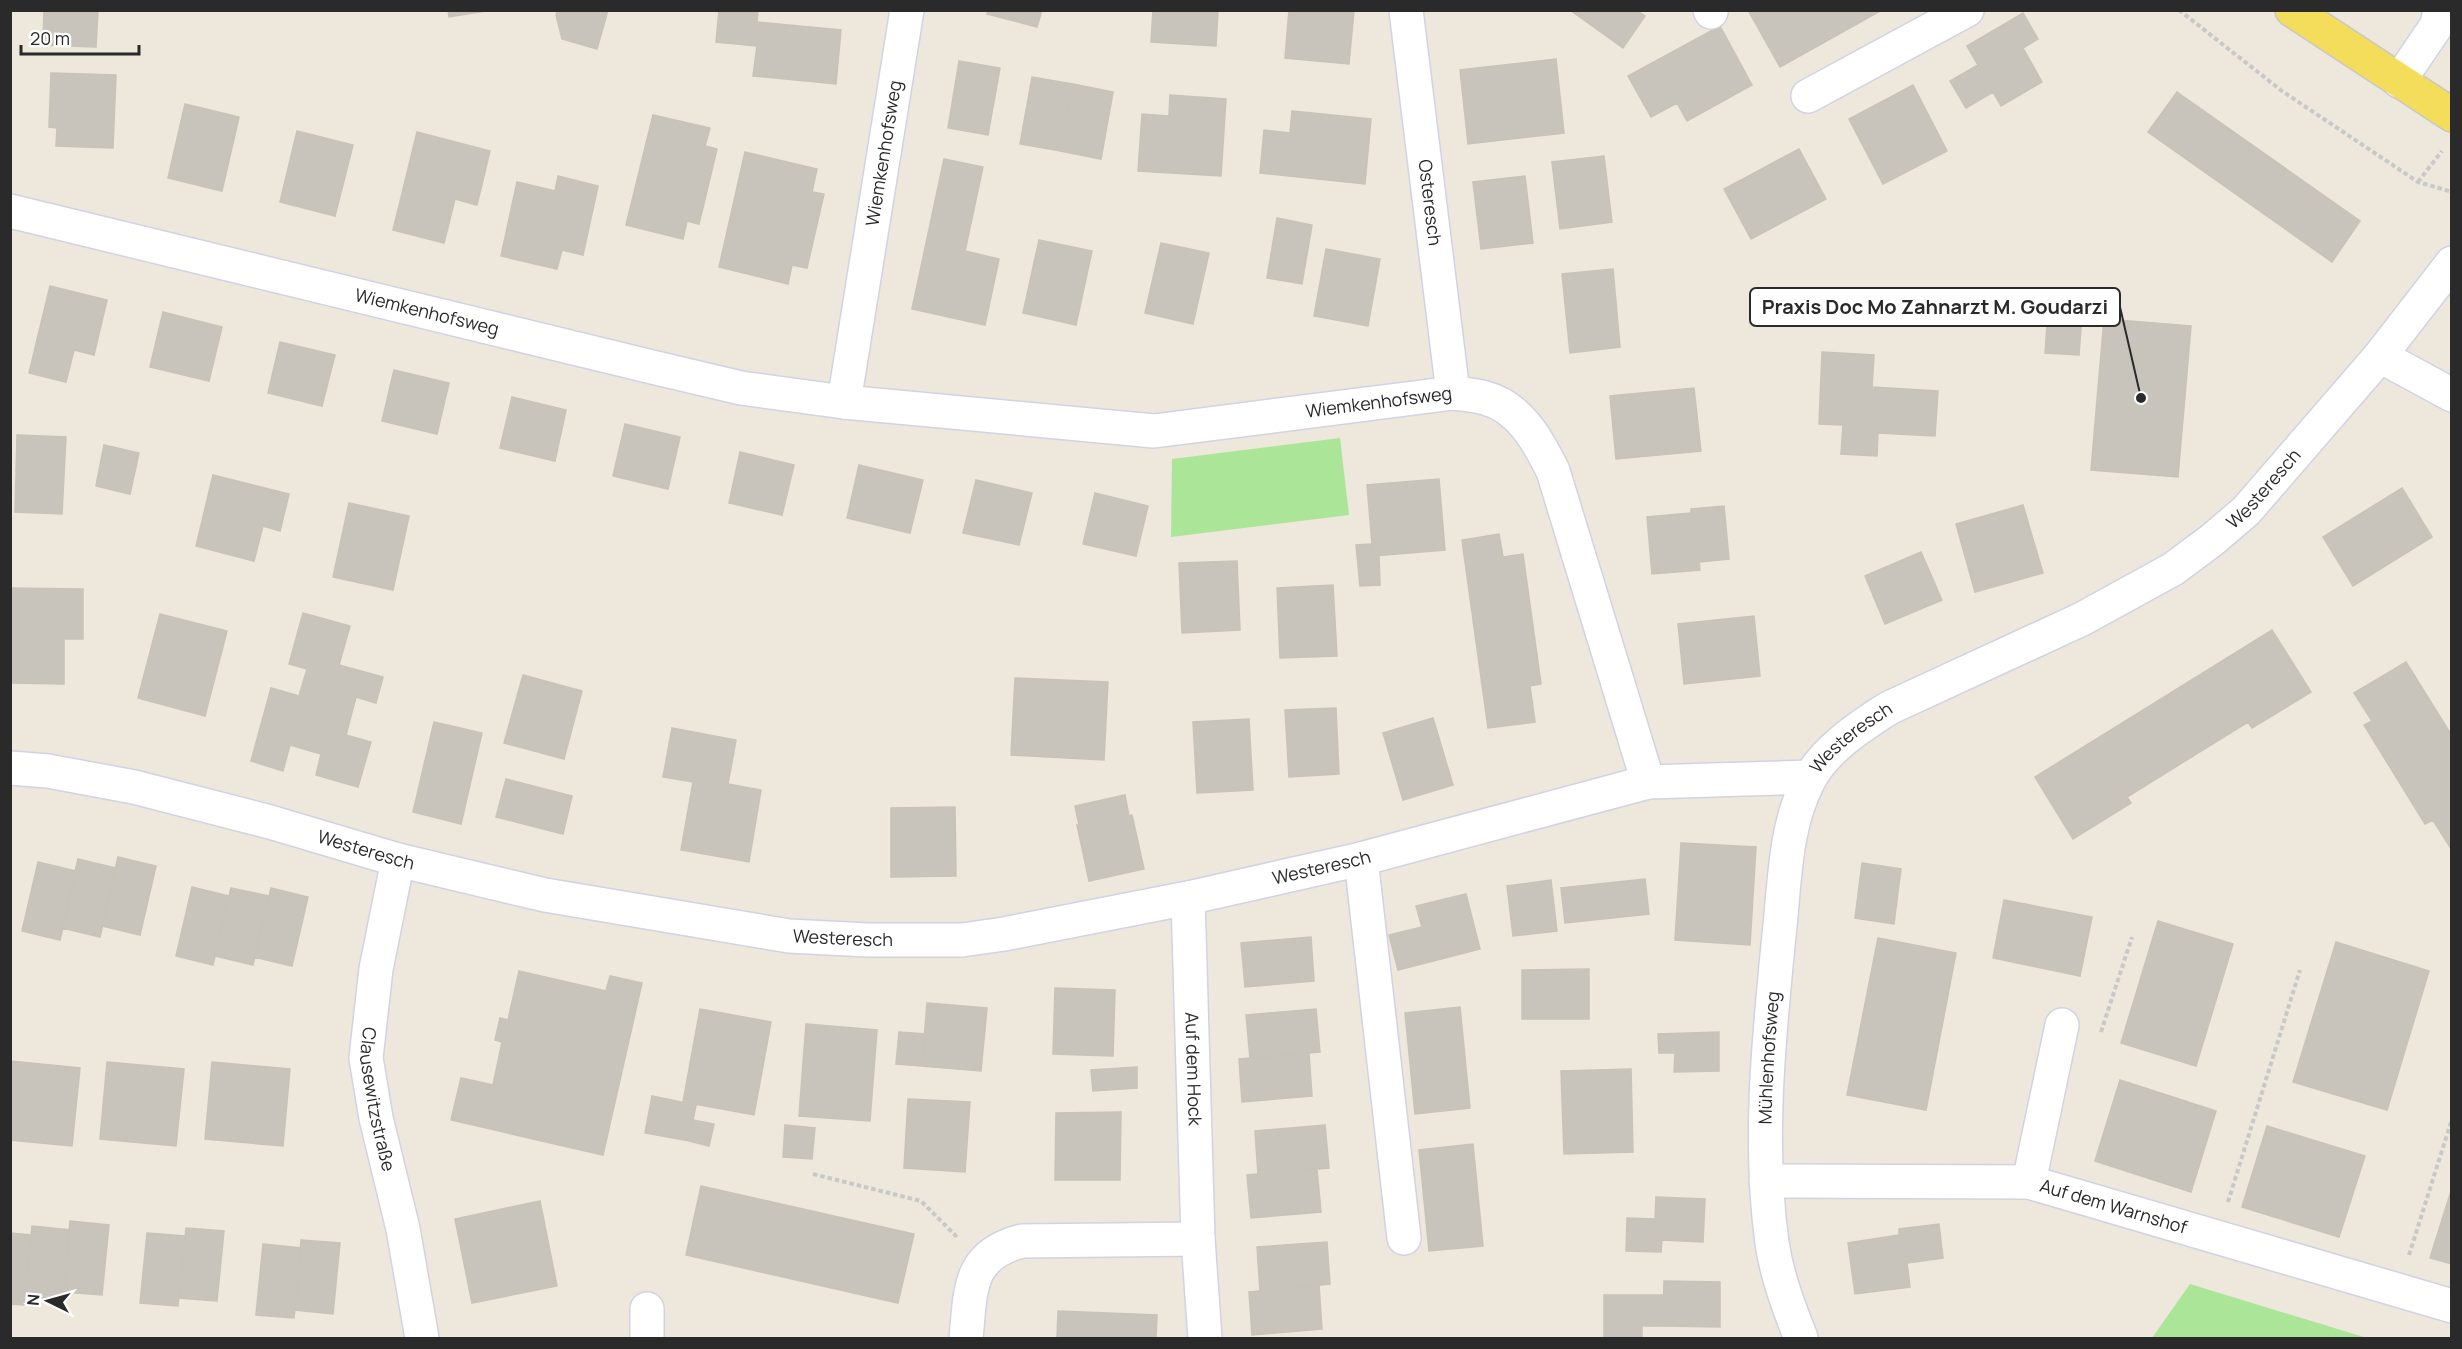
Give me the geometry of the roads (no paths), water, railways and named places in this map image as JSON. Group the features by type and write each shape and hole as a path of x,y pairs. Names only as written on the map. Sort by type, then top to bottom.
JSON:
{"main road":[{"path":"2292,10 2451,115"}],"street":[{"name":"Wiemkenhofsweg","path":"844,402 907,10"},
{"name":"Osteresch","path":"1406,10 1453,393"},
{"path":"1808,96 1966,10"},
{"path":"2399,81 2437,25 2440,10"},
{"name":"Wiemkenhofsweg","path":"10,211 741,388 844,402 1154,430 1453,393 1487,398 1516,415 1537,440 1553,471 1648,782"},
{"name":"Westeresch","path":"10,768 48,771 134,788 270,822 398,860 545,895 789,936 868,940 962,940 1188,898 1361,859 1648,782 1809,777 1832,750 1860,726 1889,708 2082,619 2181,563 2246,511 2380,356 2451,263"},
{"path":"2380,356 2451,395"},
{"name":"Mühlenhofsweg","path":"1801,1338 1787,1303 1773,1245 1766,1181 1771,1023 1788,846 1795,812 1809,777"},
{"path":"1361,859 1404,1238"},
{"name":"Clausewitzstraße","path":"398,860 376,969 366,1058 376,1118 403,1229 422,1338"},
{"name":"Auf dem Hock","path":"1188,898 1198,1239 1205,1338"},
{"path":"2029,1182 2062,1025"},
{"name":"Auf dem Warnshof","path":"1766,1181 2029,1182 2451,1306"},
{"path":"966,1338 971,1287 982,1261 1002,1246 1022,1241 1198,1239"}],"place":[{"name":"Praxis Doc Mo Zahnarzt M. Goudarzi","path":"2141,398"}]}
